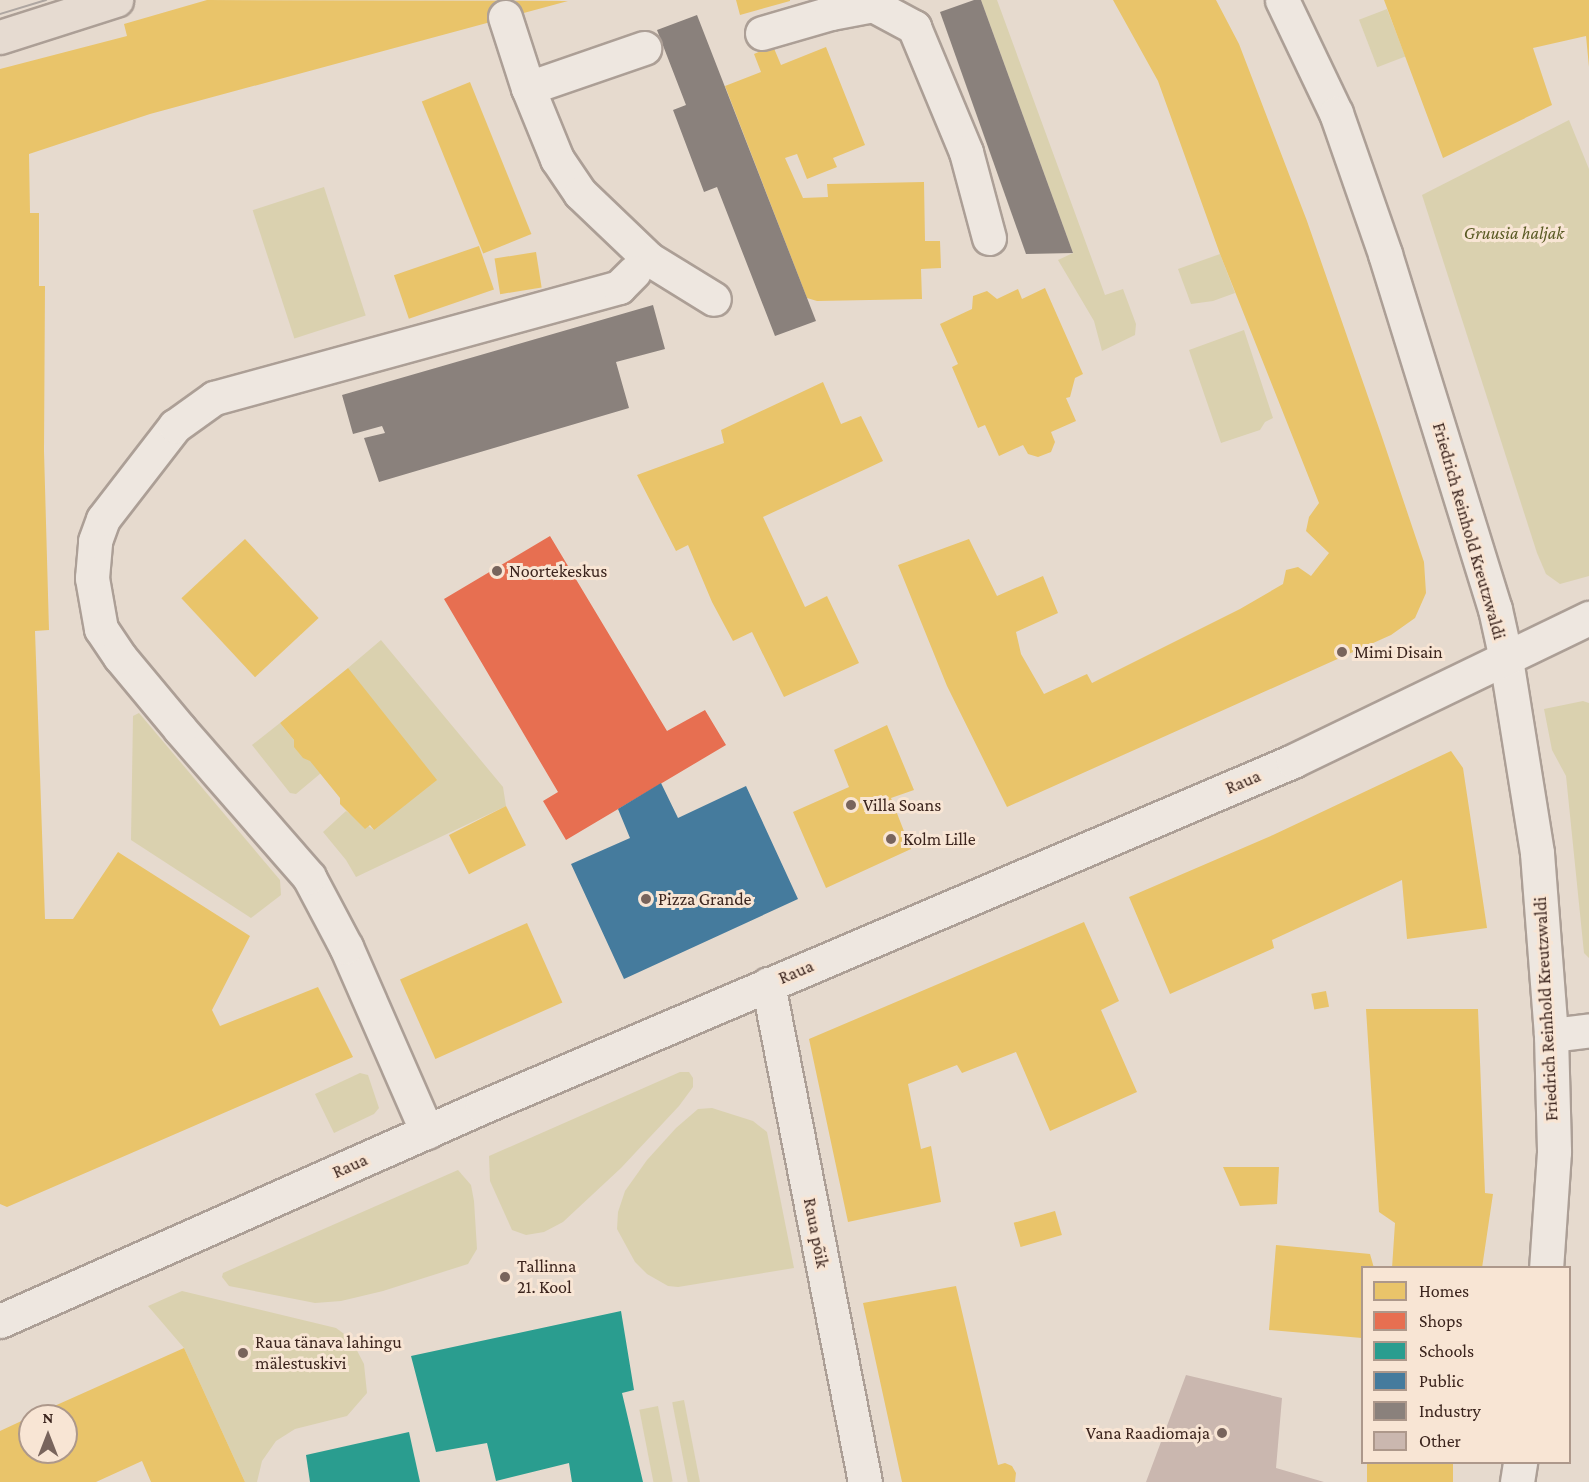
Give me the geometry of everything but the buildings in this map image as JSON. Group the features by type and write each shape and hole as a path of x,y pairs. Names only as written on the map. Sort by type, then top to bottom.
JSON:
{"main road":[{"path":"0,37 117,0"}],"street":[{"name":"Friedrich Reinhold Kreutzwaldi","path":"1282,0 1336,113 1385,254 1495,609 1506,659 1537,853 1551,1035 1554,1152 1546,1266"},
{"path":"762,33 828,7 873,5 914,27 966,152 989,238"},
{"path":"505,17 528,88 557,159 580,193 649,259 714,299"},
{"path":"528,88 644,48"},
{"path":"428,1132 345,947 309,877 180,729 120,657 101,629 93,578 95,541 103,519 175,426 214,398 619,287 634,272"},
{"name":"Raua","path":"0,1321 768,984 1293,761 1589,618"},
{"name":"Raua põik","path":"768,984 865,1482"},
{"path":"1551,1035 1589,1030"},
{"path":"1517,1482 1520,1464"}],"green space":[{"path":"981,0 997,0 1105,295 1123,289 1136,324 1135,335 1102,351 1094,321 1058,260 1073,253"},
{"path":"1387,9 1405,57 1377,67 1359,20"},
{"name":"Gruusia haljak","path":"1569,120 1589,169 1589,576 1560,584 1546,574 1537,553 1422,195"},
{"path":"324,187 366,315 294,339 253,210"},
{"path":"1220,254 1235,293 1213,301 1191,304 1178,269"},
{"path":"1244,330 1273,418 1265,422 1260,430 1221,443 1189,350"},
{"path":"381,640 503,787 506,806 356,877 346,860 323,832 346,811 374,830 348,668"},
{"path":"1583,701 1589,703 1589,958 1584,953 1566,776 1552,750 1544,709"},
{"path":"139,713 280,880 281,895 251,918 131,840 133,716"},
{"path":"280,723 321,773 296,794 290,793 252,745"},
{"path":"680,1072 689,1072 693,1078 693,1087 679,1106 621,1168 563,1222 544,1232 526,1235 512,1230 490,1181 489,1156"},
{"path":"360,1073 368,1075 379,1108 374,1114 334,1133 315,1094"},
{"path":"712,1108 753,1121 767,1132 794,1268 678,1287 668,1286 647,1274 635,1262 617,1229 618,1212 625,1191 647,1160 676,1128 698,1109"},
{"path":"458,1170 471,1185 474,1201 477,1249 468,1264 383,1291 341,1301 315,1303 229,1286 222,1277 223,1273"},
{"path":"182,1291 336,1328 351,1339 364,1364 367,1393 347,1416 295,1429 276,1441 262,1461 257,1482 245,1482 184,1348 148,1306"},
{"path":"684,1400 700,1482 688,1482 672,1402"},
{"path":"658,1406 673,1482 653,1482 639,1410"}],"tram line":[{"path":"0,14 46,0"}],"place":[{"name":"Noortekeskus","path":"497,571"},
{"name":"Mimi Disain","path":"1342,652"},
{"name":"Villa Soans","path":"851,805"},
{"name":"Kolm Lille","path":"891,839"},
{"name":"Pizza Grande","path":"646,899"},
{"name":"Tallinna 21. Kool","path":"505,1277"},
{"name":"Raua tänava lahingu mälestuskivi","path":"243,1353"},
{"name":"Vana Raadiomaja","path":"1222,1433"}]}
